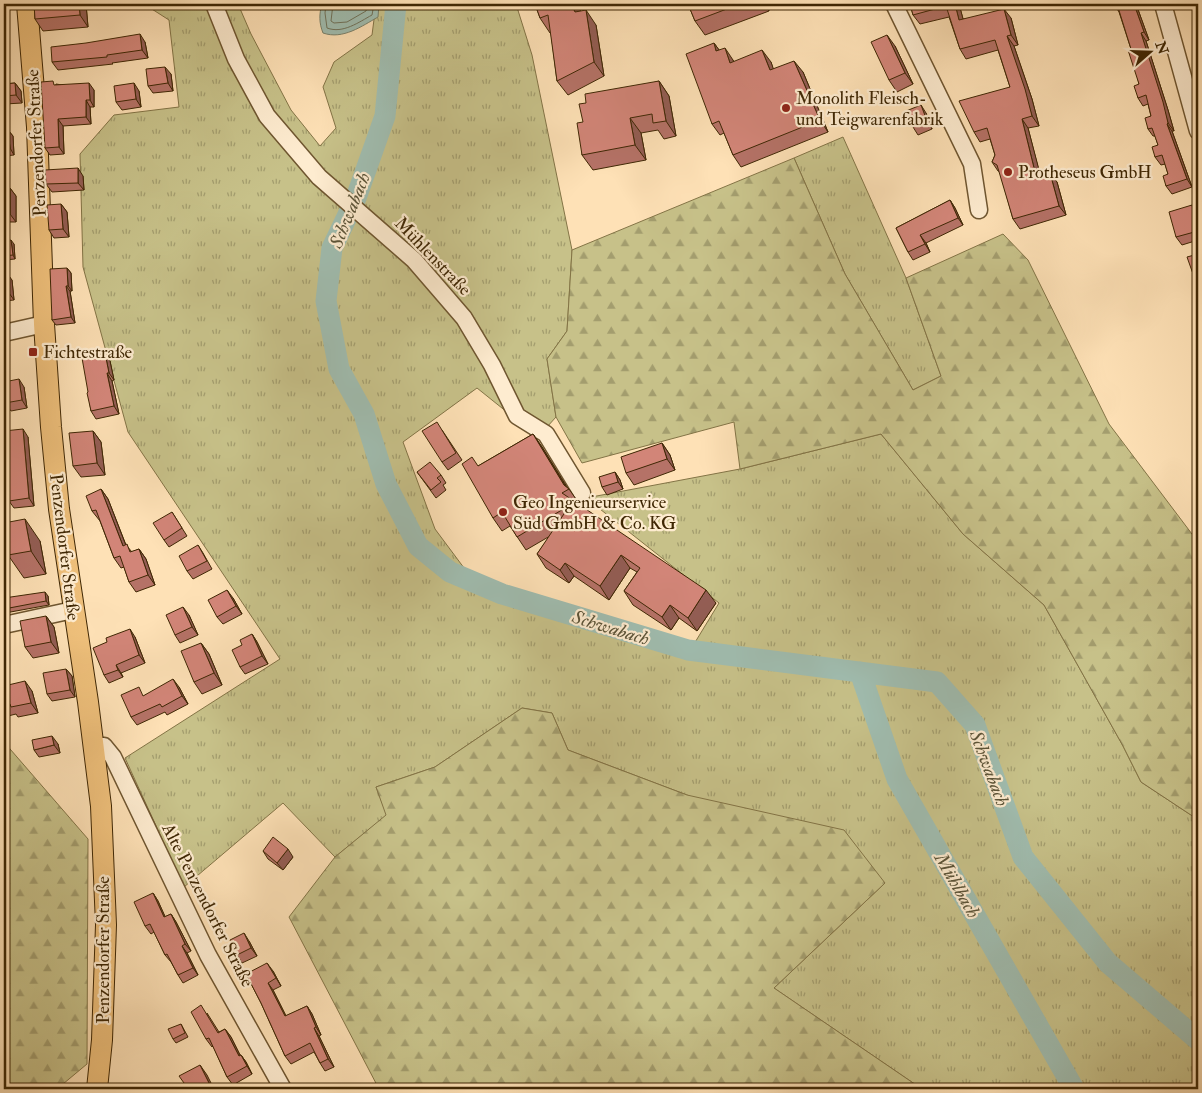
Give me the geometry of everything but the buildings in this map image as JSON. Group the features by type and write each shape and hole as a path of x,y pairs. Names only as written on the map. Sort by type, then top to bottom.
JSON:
{"main road":[{"name":"Penzendorfer Straße","path":"27,4 37,127 44,324 54,454 73,610 94,746 101,806 106,925 102,1040 97,1089"}],"street":[{"name":"Mühlenstraße","path":"214,4 236,59 267,116 319,177 414,260 464,318 492,365 517,416 546,434 582,493"},
{"path":"894,4 972,164 979,210"},
{"path":"1163,4 1198,132"},
{"path":"4,333 44,324"},
{"path":"4,625 73,610"},
{"name":"Alte Penzendorfer Straße","path":"94,746 104,746 113,757 208,955 283,1089"}],"green space":[{"path":"144,4 238,4 251,34 291,110 320,146 336,128 323,87 334,62 372,35 376,4 516,4 532,55 572,250 567,331 547,359 556,417 538,437 477,388 403,442 435,529 470,576 694,644 719,603 586,498 740,469 881,434 963,534 1044,605 1123,746 1141,782 1194,817 1198,816 1198,1089 922,1089 774,988 885,883 687,795 568,750 552,713 522,708 435,767 376,787 387,815 335,857 283,803 184,887 125,758 280,659 128,432 83,267 80,154 114,115 179,107 169,20"},
{"path":"843,137 906,278 941,376 913,390 845,274 794,158"},
{"path":"794,158 845,274 913,390 941,376 906,278 1003,234 1028,260 1109,424 1198,542 1198,816 1194,817 1141,782 1123,746 1044,605 963,534 881,434 740,469 734,422 582,463 556,417 547,359 567,331 572,250"},
{"path":"522,708 552,713 568,750 687,795 844,830 885,883 774,988 922,1089 379,1089 289,917 335,857 386,815 376,787 435,767"},
{"path":"4,742 88,839 87,1064 57,1089 4,1089"}],"water":[{"path":"322,4 379,4 378,17 352,31 330,35 323,33 321,26 320,11"}],"waterway":[{"name":"Schwabach","path":"396,4 385,116 356,198 332,248 326,301 339,369 364,414 386,484 418,546 450,572 502,594 688,650 937,682 975,725 1023,857 1108,963 1198,1040"},
{"name":"Mühlbach","path":"860,672 897,779 1074,1089"}],"place":[{"name":"Monolith Fleisch- und Teigwarenfabrik","path":"786,108"},
{"name":"Protheseus GmbH","path":"1008,172"},
{"name":"Fichtestraße","path":"33,352"},
{"name":"Geo Ingenieurservice Süd GmbH & Co. KG","path":"503,512"}]}
